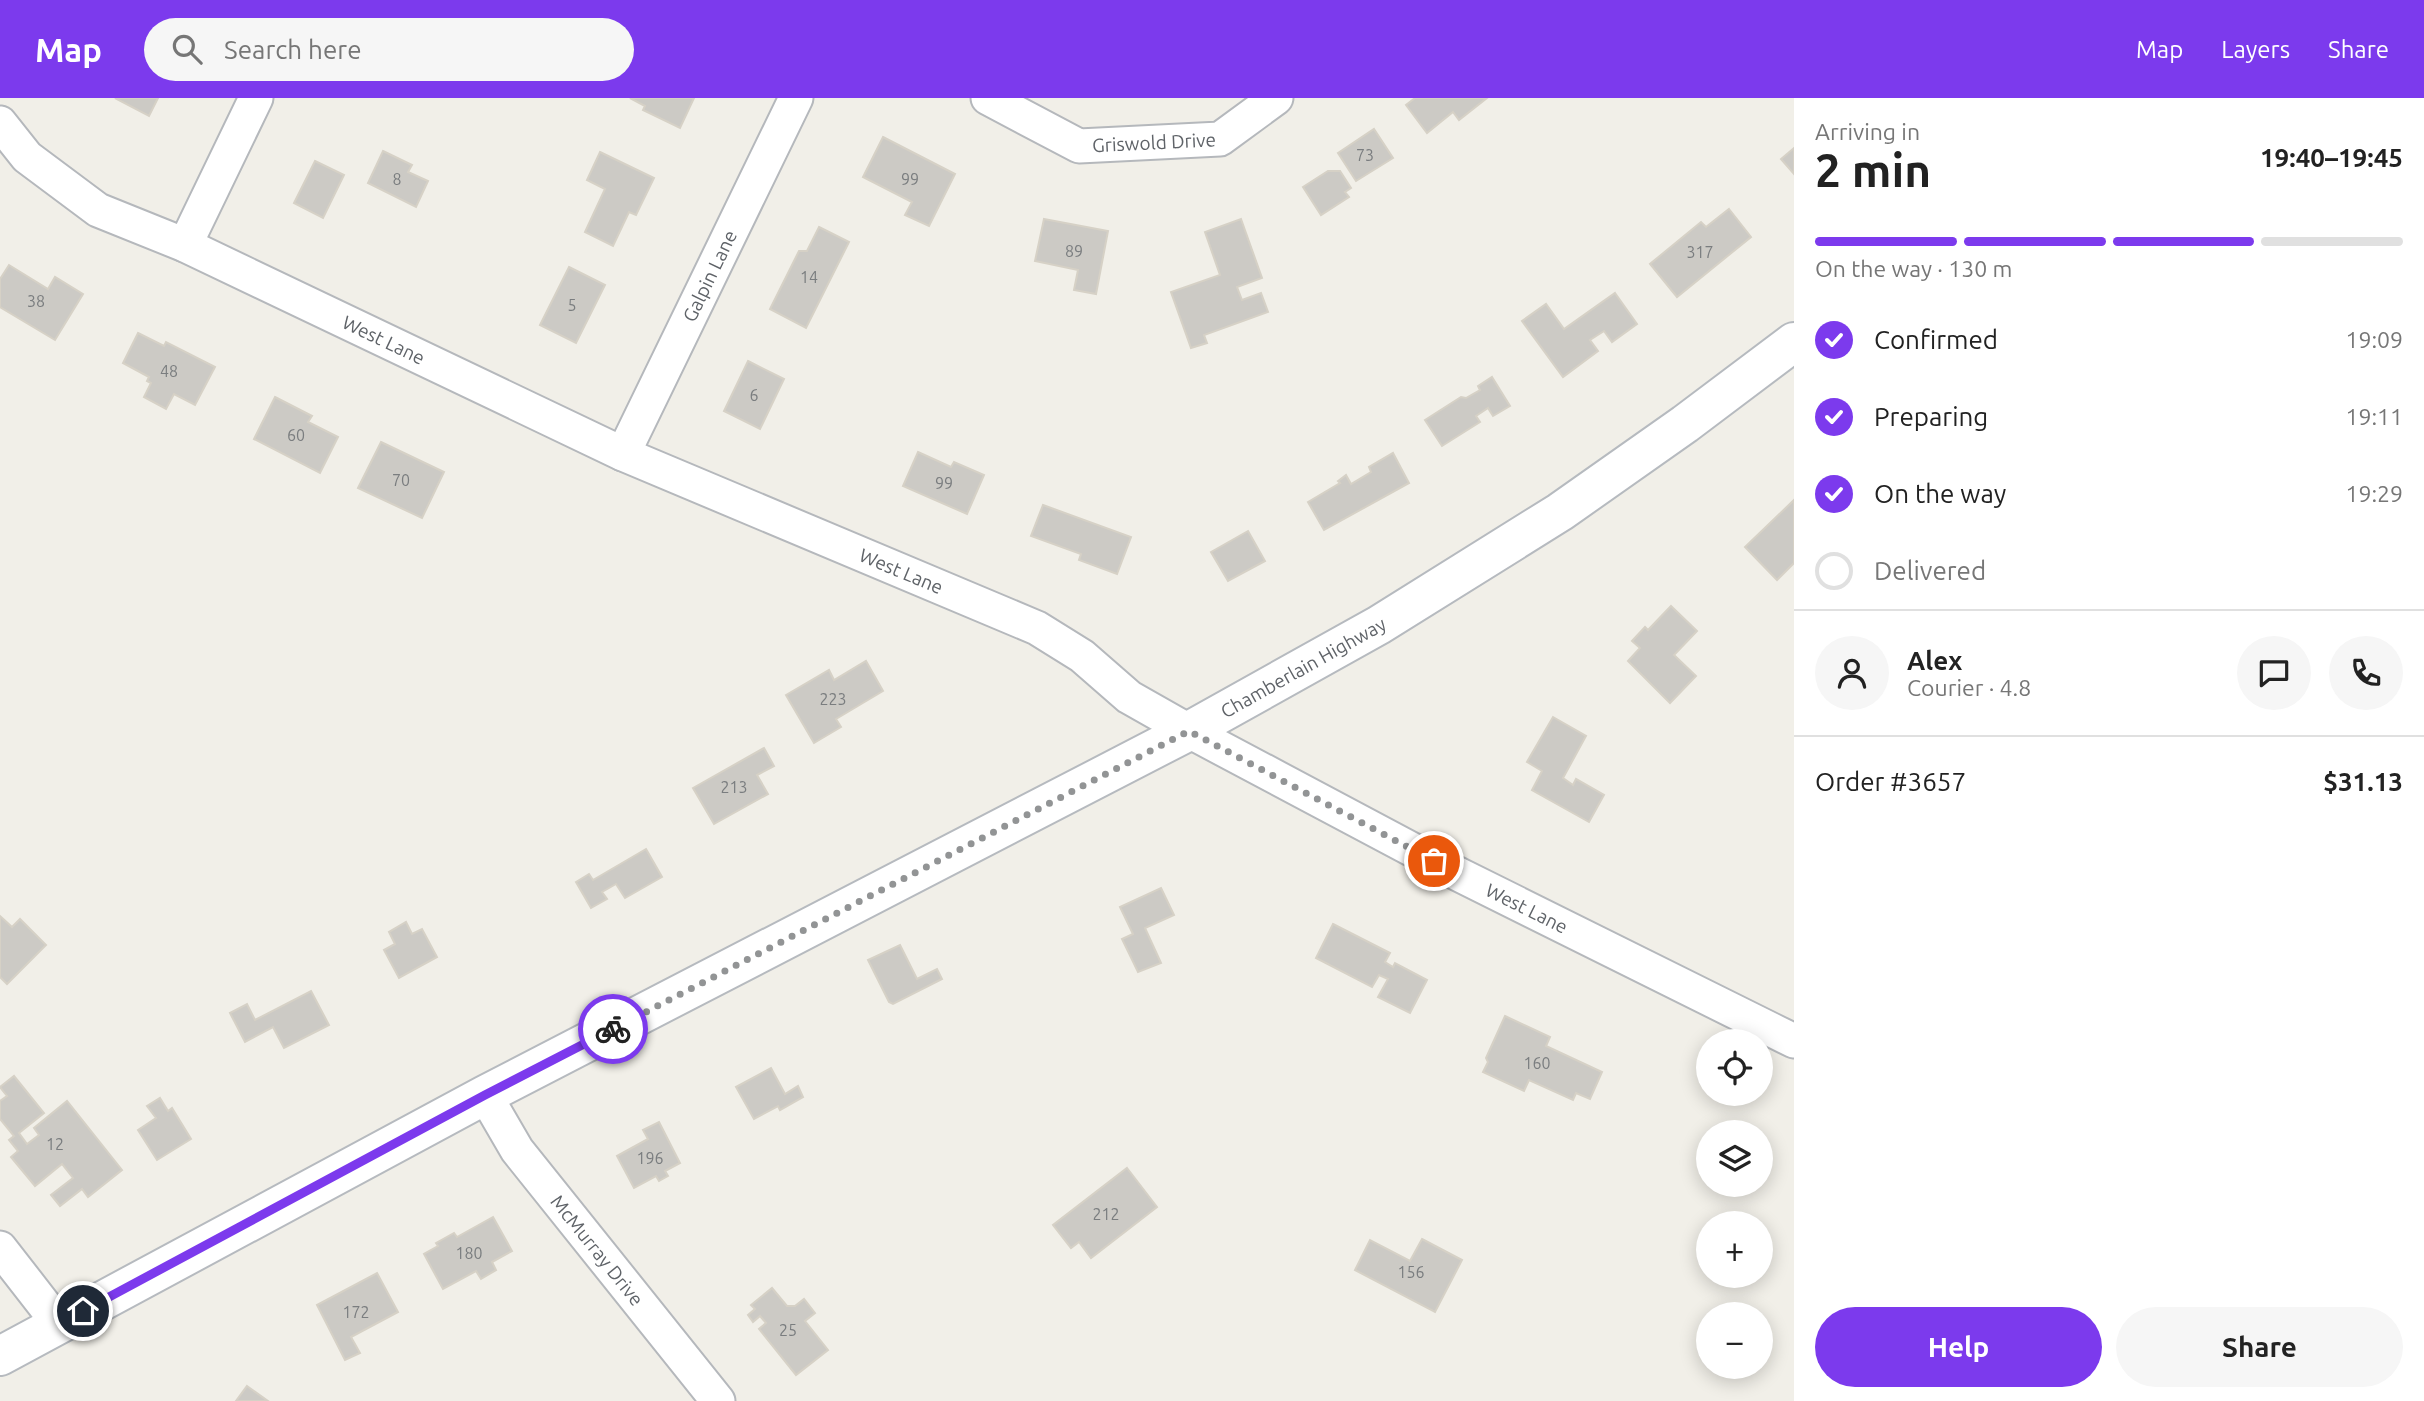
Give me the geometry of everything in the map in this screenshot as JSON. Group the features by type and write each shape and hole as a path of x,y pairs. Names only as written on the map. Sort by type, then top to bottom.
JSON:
{"main road":[{"name":"Chamberlain Highway","path":"0,1356 485,1095 1189,731 1380,625 1560,512 1685,424 1794,342"}],"street":[{"path":"185,245 256,98"},
{"name":"Galpin Lane","path":"623,454 796,98"},
{"name":"Griswold Drive","path":"988,98 1079,146 1220,139 1276,98"},
{"name":"West Lane","path":"0,123 27,158 98,210 185,245 623,454 1037,628 1082,656 1129,697 1189,731 1458,874 1794,1041"},
{"name":"McMurray Drive","path":"485,1095 517,1150 718,1401"},
{"path":"0,1248 59,1324"}],"building":[{"path":"115,98 158,98 149,116"},
{"path":"630,98 694,98 680,128 643,110 645,106"},
{"path":"1415,98 1487,98 1459,120 1453,112 1427,133 1406,105"},
{"path":"1374,129 1393,158 1356,181 1338,153"},
{"path":"883,137 955,174 929,226 905,215 912,202 863,177"},
{"path":"1794,148 1794,174 1781,159"},
{"path":"383,151 412,165 408,172 428,181 416,207 368,183"},
{"path":"600,152 654,178 636,215 629,212 613,246 585,232 605,189 587,180"},
{"path":"315,161 344,175 323,218 294,203"},
{"path":"1328,171 1340,171 1351,188 1345,192 1349,197 1321,215 1303,187"},
{"path":"1729,209 1751,237 1677,297 1650,264 1701,222 1706,227"},
{"path":"1044,219 1108,231 1096,294 1074,290 1078,270 1035,261"},
{"path":"1241,219 1262,278 1237,287 1242,300 1261,293 1268,312 1204,335 1207,343 1191,348 1171,292 1220,275 1205,232"},
{"path":"819,227 849,242 806,328 770,309 799,251 807,251"},
{"path":"9,265 48,289 55,277 83,294 55,340 0,307 0,279"},
{"path":"569,267 605,285 576,343 540,325"},
{"path":"1615,293 1637,324 1612,342 1604,331 1590,340 1598,351 1563,377 1522,321 1546,304 1564,329"},
{"path":"138,333 164,346 166,342 215,367 195,405 174,394 166,409 144,397 151,383 147,381 149,377 123,363"},
{"path":"748,361 784,379 760,429 724,411"},
{"path":"1492,377 1510,406 1493,416 1488,408 1476,416 1480,422 1442,446 1425,420 1461,397 1466,398 1480,390 1478,386"},
{"path":"275,397 312,416 308,422 338,437 320,473 254,439"},
{"path":"381,442 444,472 422,518 358,488"},
{"path":"918,452 951,467 954,462 984,475 967,514 903,486"},
{"path":"1393,453 1409,483 1324,530 1308,502 1340,483 1338,481 1346,475 1351,484 1371,472 1369,467"},
{"path":"1794,500 1794,563 1777,580 1745,547"},
{"path":"1043,505 1131,537 1117,574 1079,560 1081,554 1031,536"},
{"path":"1248,531 1265,561 1228,581 1211,552"},
{"path":"1671,606 1697,631 1674,655 1696,676 1670,703 1628,661 1640,648 1632,641 1645,627 1648,630"},
{"path":"866,661 883,691 836,719 841,727 814,743 786,695 829,670 834,680"},
{"path":"1553,717 1586,736 1563,778 1573,785 1576,779 1604,795 1589,822 1532,790 1542,771 1527,762"},
{"path":"764,748 774,766 757,775 768,794 714,824 693,788"},
{"path":"646,849 662,877 625,898 616,884 602,892 607,899 591,908 576,882 589,874 593,880"},
{"path":"1161,888 1174,915 1145,928 1161,963 1138,972 1122,939 1133,934 1120,907"},
{"path":"0,916 12,927 20,919 46,945 7,984 0,977"},
{"path":"406,922 412,934 422,929 437,957 399,978 384,950 395,944 389,932"},
{"path":"1333,924 1390,953 1385,962 1393,967 1395,963 1427,980 1410,1013 1378,997 1388,979 1379,975 1372,987 1316,958"},
{"path":"900,945 917,979 937,969 942,979 893,1004 889,1002 868,960"},
{"path":"311,991 329,1025 284,1048 273,1027 245,1042 230,1013 247,1004 255,1020"},
{"path":"1505,1016 1550,1037 1546,1046 1602,1072 1590,1099 1576,1093 1573,1100 1529,1080 1524,1091 1483,1072 1488,1062 1486,1058"},
{"path":"771,1068 785,1094 798,1086 803,1097 780,1110 778,1106 754,1119 736,1087"},
{"path":"14,1076 44,1113 19,1133 27,1144 39,1135 34,1128 67,1101 122,1170 88,1197 82,1189 60,1206 51,1195 73,1178 62,1164 35,1186 11,1157 18,1151 9,1140 14,1136 0,1119 0,1101 7,1096 0,1087"},
{"path":"160,1098 168,1111 172,1108 191,1139 157,1160 138,1130 156,1118 147,1106"},
{"path":"659,1122 680,1163 665,1171 668,1176 659,1181 656,1176 634,1188 617,1156 648,1139 643,1130"},
{"path":"1127,1168 1157,1207 1091,1258 1079,1242 1071,1248 1053,1225"},
{"path":"493,1217 512,1251 492,1262 496,1270 481,1279 476,1271 443,1289 424,1254 438,1246 436,1243 454,1233 457,1237"},
{"path":"1422,1239 1462,1260 1435,1312 1355,1270 1370,1240 1410,1261"},
{"path":"377,1273 398,1312 351,1337 360,1353 345,1360 317,1305"},
{"path":"772,1288 787,1306 795,1306 804,1299 815,1313 805,1321 828,1350 796,1375 759,1329 766,1323 760,1316 753,1322 748,1315 755,1309 751,1305"},
{"path":"247,1386 268,1401 236,1401"}],"way so far":[{"path":"613,1029 1189,731 1434,861"}],"route":[{"path":"83,1311 613,1029"}]}
